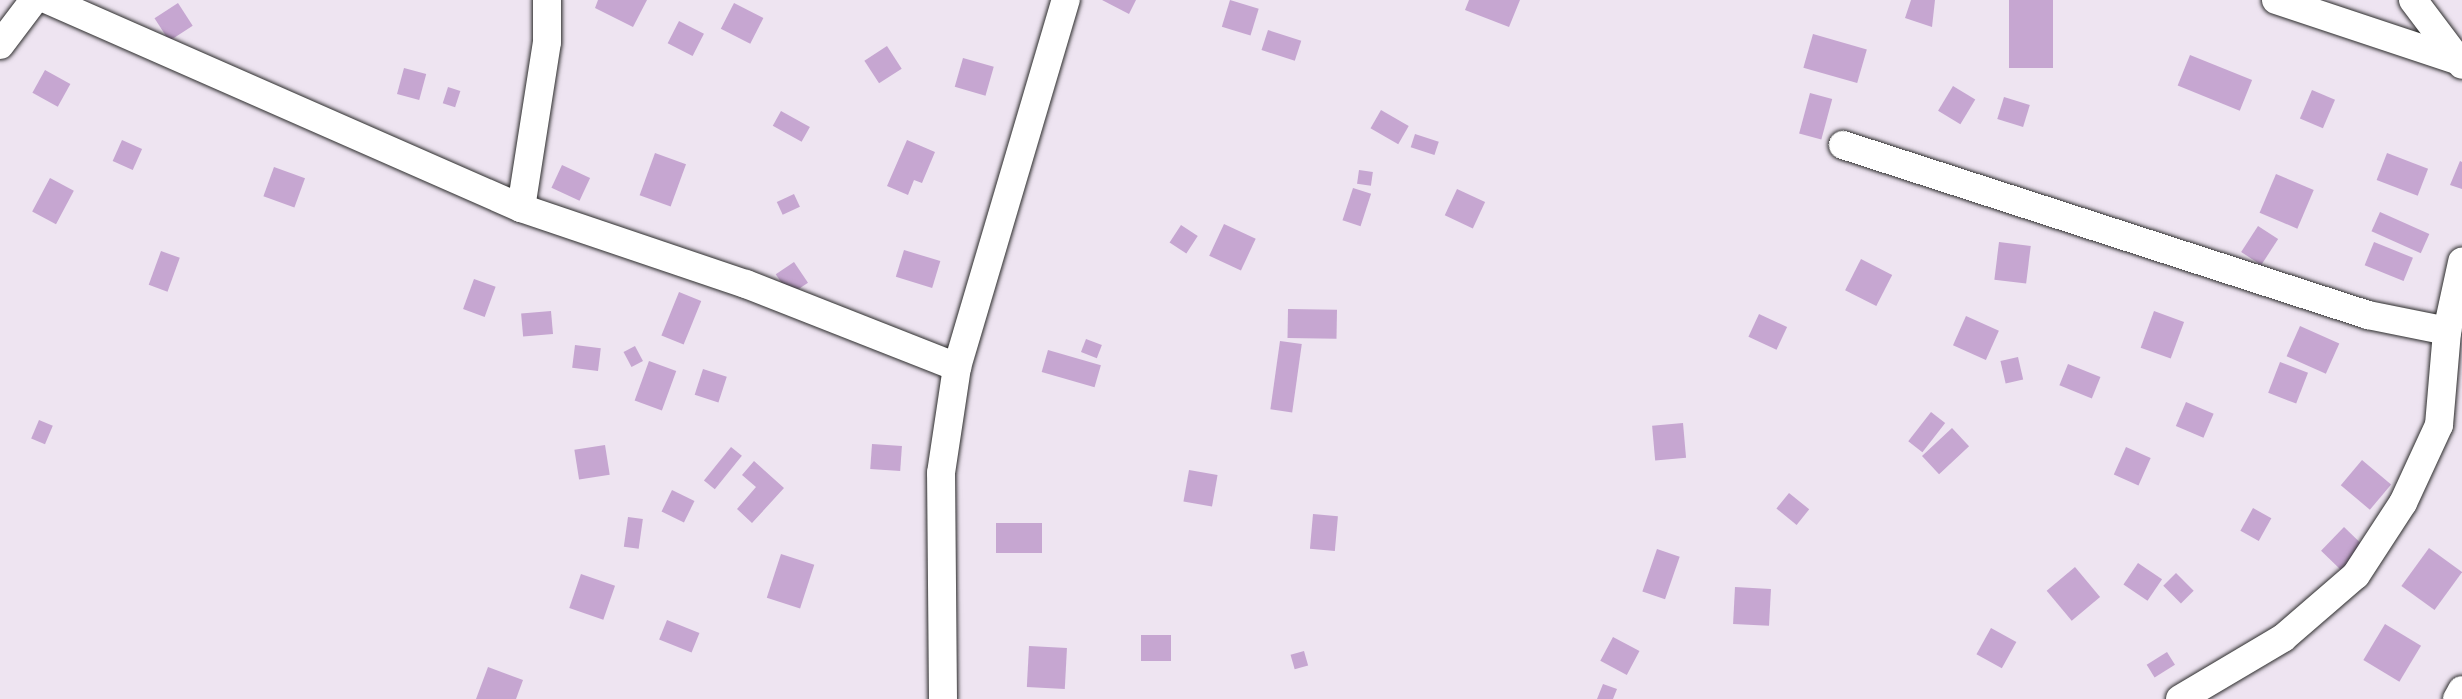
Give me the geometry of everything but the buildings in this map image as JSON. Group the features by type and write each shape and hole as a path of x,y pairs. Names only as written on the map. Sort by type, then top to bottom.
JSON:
{"street":[{"path":"0,45 34,0"},
{"path":"48,0 522,208 746,284 957,367"},
{"path":"522,208 547,42 547,0"},
{"path":"943,699 941,473 957,367 1066,0"},
{"path":"2276,0 2459,63"},
{"path":"2423,5 2459,63"},
{"path":"1843,145 2274,281 2368,315 2447,331"},
{"path":"2180,699 2283,638 2356,575 2403,503 2439,425 2447,331 2462,262"},
{"path":"2457,699 2462,690"}]}
